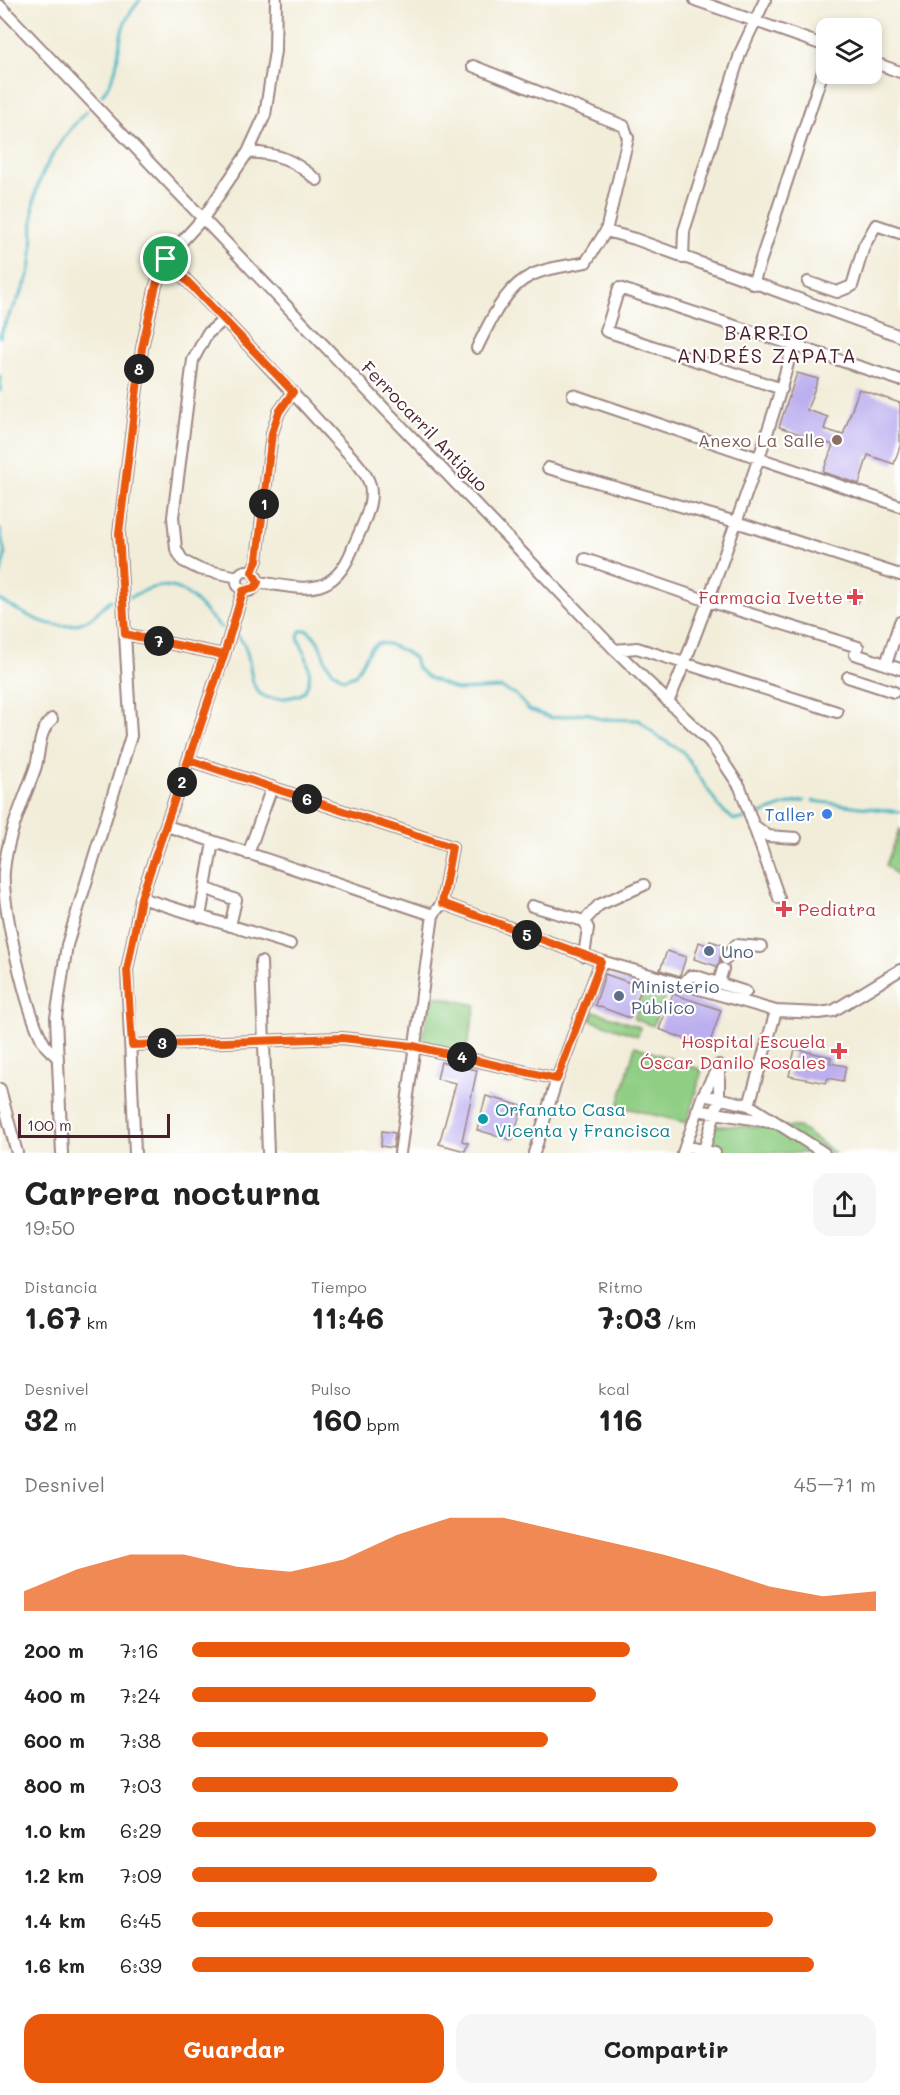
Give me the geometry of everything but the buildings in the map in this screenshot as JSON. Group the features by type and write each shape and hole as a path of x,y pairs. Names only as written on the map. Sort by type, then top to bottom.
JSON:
{"street":[{"path":"62,1153 56,1018 67,945 131,736 119,533 142,348 156,285 166,259 204,217 248,152 265,115 275,51 276,0"},
{"path":"695,0 816,42"},
{"path":"683,258 684,231 741,51 753,20 765,0"},
{"name":"Ferrocarril Antiguo","path":"0,6 204,217 615,650 710,742 740,787 778,898"},
{"path":"472,66 624,126 628,138 606,231 586,262 532,275 519,285 491,318 477,348"},
{"path":"882,66 900,72"},
{"path":"753,284 819,84"},
{"path":"248,152 275,153 297,163 317,180"},
{"path":"808,282 837,292 852,286 864,246 876,225 900,232"},
{"path":"606,231 900,336"},
{"path":"166,259 293,392 368,479 371,488 370,502 347,561 336,578 327,585 308,589 258,582"},
{"path":"782,389 606,331 619,288 900,380"},
{"path":"225,319 207,334 193,360 173,517 176,549 183,561 199,569 238,577"},
{"path":"668,702 686,662 758,459 782,389 792,344"},
{"path":"252,572 257,560 272,433 279,412 293,392"},
{"path":"573,395 900,506"},
{"path":"548,468 736,522 900,575"},
{"path":"585,558 856,650 900,669"},
{"path":"243,591 237,583 238,577 241,573 252,572"},
{"path":"252,572 258,582"},
{"path":"243,591 255,588 258,582"},
{"path":"135,1153 127,970 141,898 224,655 243,591"},
{"path":"886,664 900,622"},
{"path":"125,634 224,655"},
{"path":"615,650 637,648 837,712"},
{"path":"848,677 894,692"},
{"path":"52,719 44,727 41,735 36,765 10,841 4,872 10,925 26,997 45,1045 58,1058"},
{"path":"189,760 452,847 442,903 433,915 413,1046 400,1153"},
{"path":"248,854 272,787"},
{"path":"167,826 433,915"},
{"path":"754,826 768,836 796,838"},
{"path":"200,916 213,842"},
{"path":"584,921 599,905 644,885"},
{"path":"205,888 236,900 230,926"},
{"path":"141,898 290,944"},
{"path":"442,903 584,956 776,1011 819,1013 833,1011 900,970"},
{"path":"532,906 584,921 588,928 584,956"},
{"path":"719,982 725,964 736,945 761,946"},
{"path":"534,1153 557,1079 601,961"},
{"path":"261,962 268,1153"},
{"path":"683,984 690,976 719,982 746,992"},
{"path":"749,1105 776,1011"},
{"path":"132,1045 342,1038 413,1046 557,1079"},
{"path":"719,1065 720,1100 708,1152 685,1149 703,1095 719,1065"},
{"path":"1,1093 17,1153"},
{"path":"703,1095 749,1105 824,1153"},
{"path":"697,1110 715,1115 779,1123"}],"green space":[{"path":"900,828 900,879 886,865"},
{"path":"645,987 666,994 653,1026 634,1019"},
{"path":"432,995 476,1005 465,1055 421,1045"},
{"path":"594,1011 640,1027 638,1036 590,1020"},
{"path":"635,1046 702,1070 687,1123 618,1106"},
{"path":"713,1126 799,1127 835,1153 705,1153"}],"waterway":[{"path":"102,95 113,77 124,24 140,0"},
{"path":"0,337 29,274 34,201 41,178 70,129 87,111"},
{"path":"0,376 0,391"},
{"path":"0,529 5,555 0,577"},
{"path":"130,597 152,588 164,586 175,588 192,598 222,628"},
{"path":"0,600 43,622 66,626 89,619 111,600"},
{"path":"237,635 244,645 257,691 265,697 279,699 300,695 306,689 310,675 307,659 298,637 300,631 307,630 314,636 330,667 344,679 355,675 371,648 378,643 388,644 414,658 417,668 427,677 457,690 501,688 516,695 529,710 552,718 586,713 601,719 639,720 657,736 683,752 720,808 734,820 752,817 804,801"},
{"path":"813,801 900,812"}],"place":[{"name":"Anexo La Salle","path":"837,440"},
{"name":"Farmacia Ivette","path":"855,597"},
{"name":"Taller","path":"827,814"},
{"name":"Pediatra","path":"784,909"},
{"name":"Uno","path":"709,951"},
{"name":"Ministerio Público","path":"619,996"},
{"name":"Hospital Escuela Óscar Danilo Rosales","path":"839,1051"},
{"name":"Orfanato Casa Vicenta y Francisca","path":"483,1119"}],"district":[{"name":"BARRIO ANDRÉS ZAPATA","path":"767,344"}],"route":[{"path":"166,259 156,285 142,348 119,533 125,634 224,655 189,760 452,847 442,903 601,961 557,1079 413,1046 342,1038 132,1045 127,970 131,937 141,898 224,655 243,591 255,588 258,582 257,576 252,572 257,560 272,433 279,412 293,392 166,259"}]}
